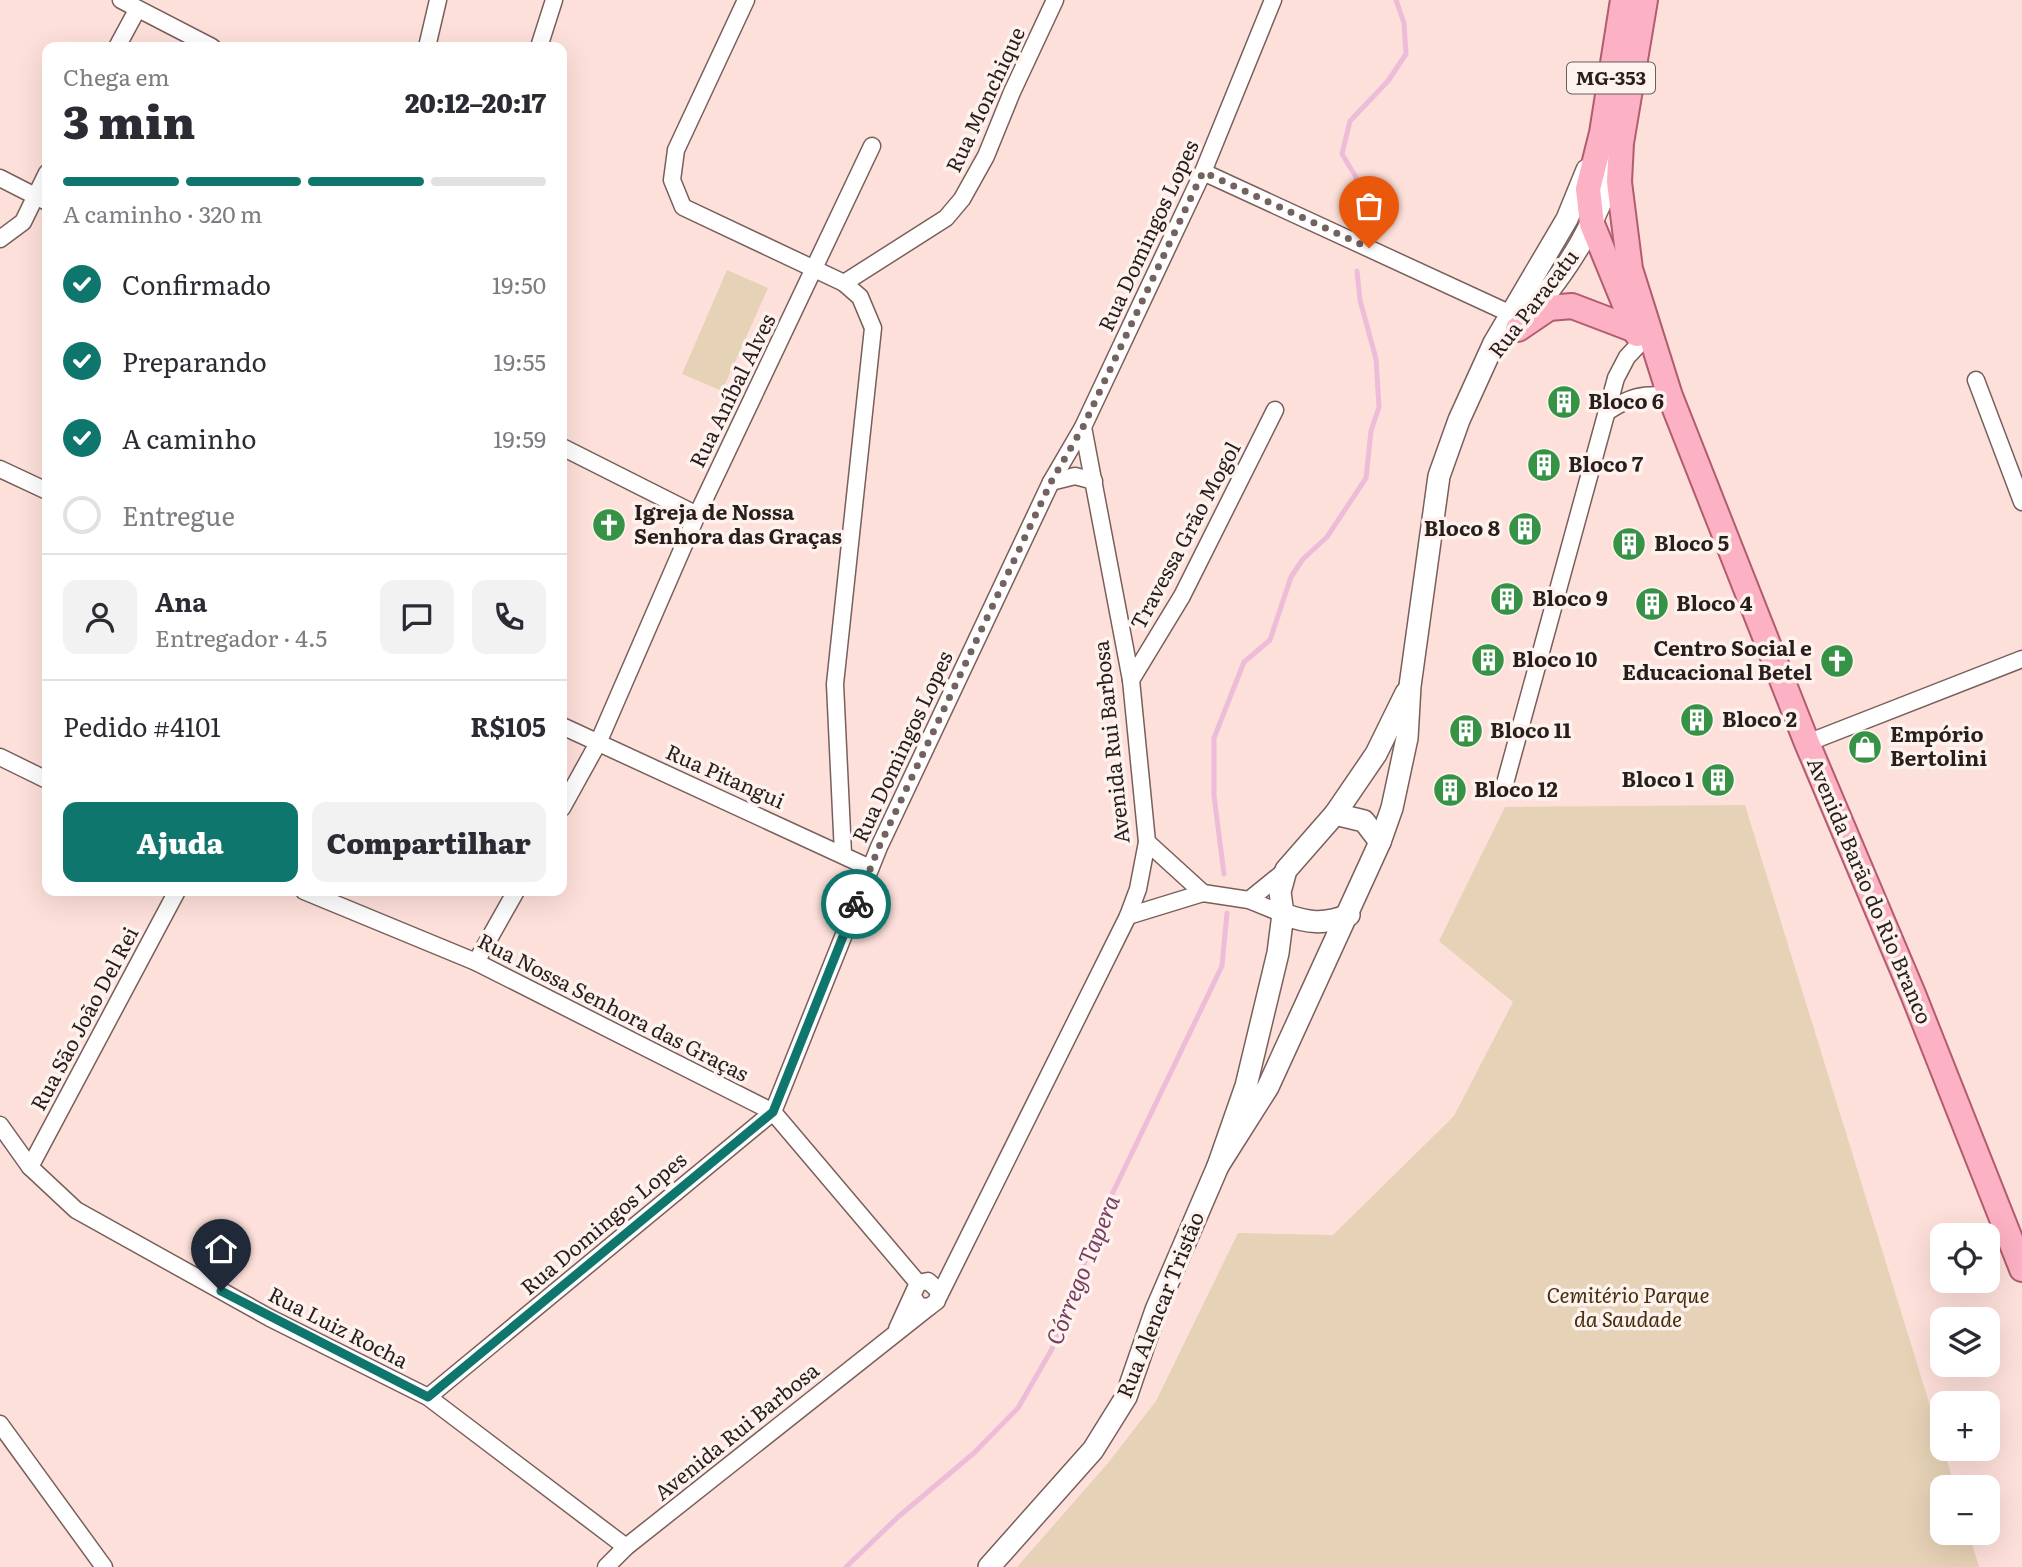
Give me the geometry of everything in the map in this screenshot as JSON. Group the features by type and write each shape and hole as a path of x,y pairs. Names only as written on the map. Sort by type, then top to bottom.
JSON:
{"main road":[{"name":"Rua Paracatu","path":"1514,321 1568,268 1592,224 1621,144 1640,0"},
{"name":"Rua Paracatu","path":"1349,915 1392,808 1407,738 1410,686 1439,476 1459,421 1486,365 1514,321 1567,219 1584,173 1595,154 1640,0"},
{"name":"Avenida Barão do Rio Branco","path":"1621,144 1619,182 1630,269 1670,396 1807,743 1913,994 2022,1269"},
{"name":"MG-353","path":"1592,224 1588,189 1595,154"},
{"name":"Avenida Barão do Rio Branco","path":"1592,224 1638,336 1670,396"},
{"path":"1514,321 1549,308 1572,306 1638,336"},
{"name":"Rua Paracatu","path":"1286,870 1335,814 1376,754 1410,686"},
{"path":"1335,814 1364,821 1380,842"},
{"name":"MG-353","path":"1283,914 1280,892 1286,870"},
{"path":"1283,914 1309,923 1326,923 1349,915"},
{"name":"Rua Alencar Tristão","path":"989,1567 1093,1450 1126,1397 1156,1310 1218,1166 1246,1086 1278,953 1283,914"},
{"name":"Rua Alencar Tristão","path":"1218,1166 1268,1087 1349,915"}],"street":[{"path":"121,0 202,42"},
{"path":"428,42 438,0"},
{"path":"540,42 554,0"},
{"path":"746,0 676,150 672,180 675,193 683,207 844,283 860,297 868,312 873,348 835,684 843,854"},
{"name":"Rua Monchique","path":"844,283 946,218 962,199 986,156 1012,92 1055,0"},
{"name":"Rua Domingos Lopes","path":"428,1397 773,1112 870,868 1051,482 1083,427 1203,172 1273,0"},
{"path":"120,42 137,10"},
{"name":"Rua Aníbal Alves","path":"567,799 598,743 697,514 816,270 872,145"},
{"path":"1203,172 1514,321"},
{"path":"0,178 41,199 23,222 0,239"},
{"path":"1504,787 1606,412 1616,379 1638,336"},
{"path":"1976,380 2022,502"},
{"path":"1606,412 1636,395 1670,396"},
{"name":"Travessa Grão Mogol","path":"1131,680 1182,596 1275,410"},
{"name":"Avenida Rui Barbosa","path":"606,1567 626,1547 934,1302 956,1266 1128,916 1138,888 1146,842 1131,680 1083,427"},
{"path":"567,449 697,514"},
{"path":"0,469 42,489"},
{"path":"1051,482 1075,476 1094,481"},
{"path":"1807,743 2022,659"},
{"name":"Rua Pitangui","path":"567,728 870,868"},
{"path":"0,757 42,778"},
{"path":"1146,842 1203,893"},
{"path":"1248,900 1286,870"},
{"path":"1128,916 1203,893 1248,900 1283,914"},
{"name":"Rua São João Del Rei","path":"30,1167 174,896"},
{"name":"Rua Nossa Senhora das Graças","path":"316,896 476,962 773,1112 919,1287"},
{"path":"476,962 513,896"},
{"name":"Rua Luiz Rocha","path":"0,1125 30,1167 76,1210 270,1318 428,1397 626,1547"},
{"path":"919,1287 956,1266"},
{"path":"937,1286 934,1302 919,1306 919,1287 937,1286"},
{"name":"Avenida Rui Barbosa","path":"896,1331 919,1287"},
{"path":"0,1424 104,1567"}],"green space":[{"path":"727,270 768,288 722,391 682,374"},
{"name":"Cemitério Parque da Saudade","path":"1745,805 1930,1406 1930,1461 1947,1461 1951,1475 1930,1475 1930,1545 1973,1545 1979,1567 1017,1567 1108,1463 1156,1401 1238,1233 1333,1235 1454,1116 1513,1002 1439,941 1505,807"}],"waterway":[{"name":"Córrego Tapera","path":"1351,217 1356,177 1342,154 1350,121 1388,81 1406,54 1404,23 1396,0"},
{"name":"Córrego Tapera","path":"1224,874 1214,796 1214,738 1244,662 1270,640 1291,577 1303,559 1327,537 1366,478 1371,431 1379,407 1376,359 1360,300 1357,271"},
{"name":"Córrego Tapera","path":"846,1567 898,1517 974,1453 1018,1408 1052,1349 1104,1211 1222,966 1227,913"}],"way so far":[{"path":"856,904 879,847 1051,482 1083,427 1203,172 1369,248"}],"place":[{"name":"Bloco 6","path":"1564,402"},
{"name":"Bloco 7","path":"1544,465"},
{"name":"Igreja de Nossa Senhora das Graças","path":"609,525"},
{"name":"Bloco 8","path":"1525,529"},
{"name":"Bloco 5","path":"1629,544"},
{"name":"Bloco 9","path":"1507,599"},
{"name":"Bloco 4","path":"1652,604"},
{"name":"Bloco 10","path":"1488,660"},
{"name":"Centro Social e Educacional Betel","path":"1837,661"},
{"name":"Bloco 2","path":"1697,720"},
{"name":"Bloco 11","path":"1466,731"},
{"name":"Empório Bertolini","path":"1865,747"},
{"name":"Bloco 1","path":"1718,780"},
{"name":"Bloco 12","path":"1450,790"}],"route":[{"path":"221,1291 428,1397 773,1112 856,904"}]}
